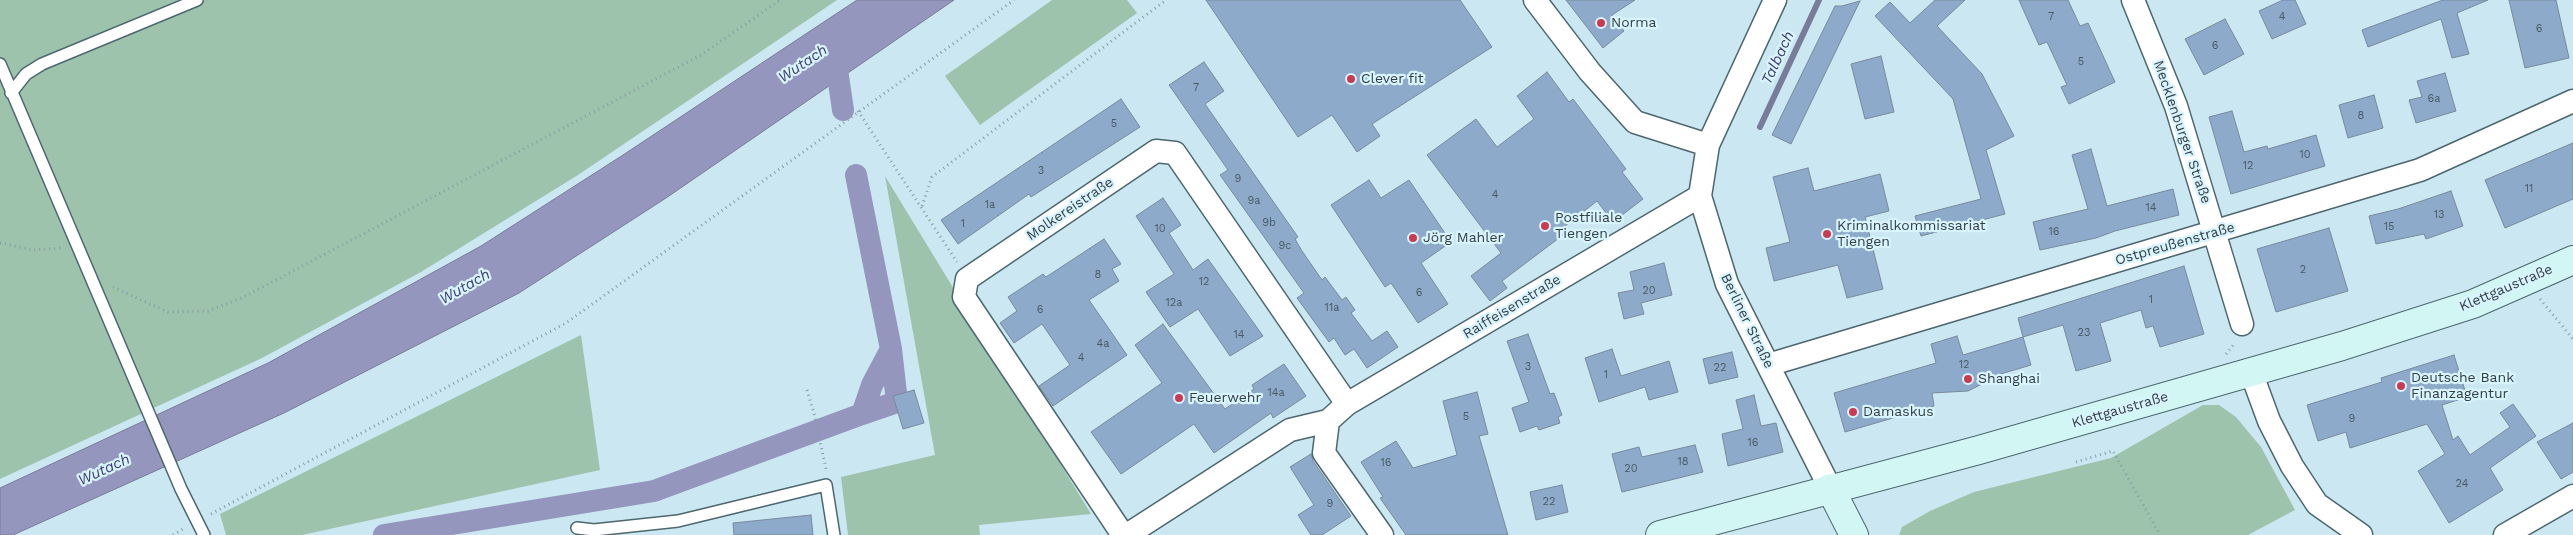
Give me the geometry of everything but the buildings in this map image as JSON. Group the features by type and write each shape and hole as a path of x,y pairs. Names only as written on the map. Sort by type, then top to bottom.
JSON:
{"main road":[{"name":"Klettgaustraße","path":"1660,535 1771,506 1830,488 1979,450 2342,346 2473,304 2573,260"},
{"path":"1830,488 1854,535"}],"street":[{"path":"1535,0 1590,72 1635,122 1708,145"},
{"name":"Berliner Straße","path":"1775,0 1708,145 1700,196 1727,284 1830,488"},
{"name":"Mecklenburger Straße","path":"2137,1 2176,106 2242,324"},
{"name":"Ostpreußenstraße","path":"1768,365 2420,170 2573,101"},
{"name":"Molkereistraße","path":"968,279 1156,151 1175,153 1347,404"},
{"name":"Raiffeisenstraße","path":"1328,421 1347,404 1700,196"},
{"path":"968,279 964,297 1123,535"},
{"path":"2251,372 2269,422 2292,466 2318,504 2361,535"},
{"path":"1127,535 1290,430 1328,421 1324,453 1382,535"},
{"path":"2505,535 2573,496"}],"lane":[{"path":"11,93 26,74 42,64 196,0"},
{"path":"0,64 80,248 181,489 204,535"},
{"path":"577,528 594,530 678,521 826,485 834,535"}],"path":[{"path":"92,278 168,312 208,311 242,298 701,55 780,0"},
{"path":"173,535 566,322 1014,0"},
{"path":"922,206 932,177 1166,0"},
{"path":"858,111 922,206 968,279"},
{"path":"0,243 33,250 80,248"},
{"path":"2524,281 2573,339"},
{"path":"807,390 826,462"},
{"path":"2076,462 2113,451 2160,535"}],"green space":[{"path":"0,0 837,0 578,175 421,272 262,358 0,479"},
{"path":"1052,0 1127,0 1137,13 980,125 945,76"},
{"path":"885,176 1091,514 979,525 980,535 848,535 841,477 935,455"},
{"path":"581,335 600,470 302,535 226,535 220,514"},
{"path":"2203,405 2219,405 2236,417 2261,447 2295,510 2248,535 1899,535 1902,527 1930,511 1974,492 2111,458"}],"water":[{"name":"Wutach","path":"857,0 954,0 666,198 519,293 284,413 13,535 0,535 0,488 268,363 481,246 623,155"}],"waterway":[{"name":"Talbach","path":"1760,127 1819,0"},
{"name":"Wutach","path":"834,49 843,110"},
{"path":"384,535 654,491 862,414 872,385 891,349 856,175"},
{"path":"862,414 897,402 891,349"}],"place":[{"name":"Norma","path":"1601,23"},
{"name":"Clever fit","path":"1351,79"},
{"name":"Postfiliale Tiengen","path":"1545,226"},
{"name":"Kriminalkommissariat Tiengen","path":"1827,234"},
{"name":"Jörg Mahler","path":"1413,238"},
{"name":"Shanghai","path":"1968,379"},
{"name":"Deutsche Bank Finanzagentur","path":"2401,386"},
{"name":"Feuerwehr","path":"1179,398"},
{"name":"Damaskus","path":"1853,412"}]}
